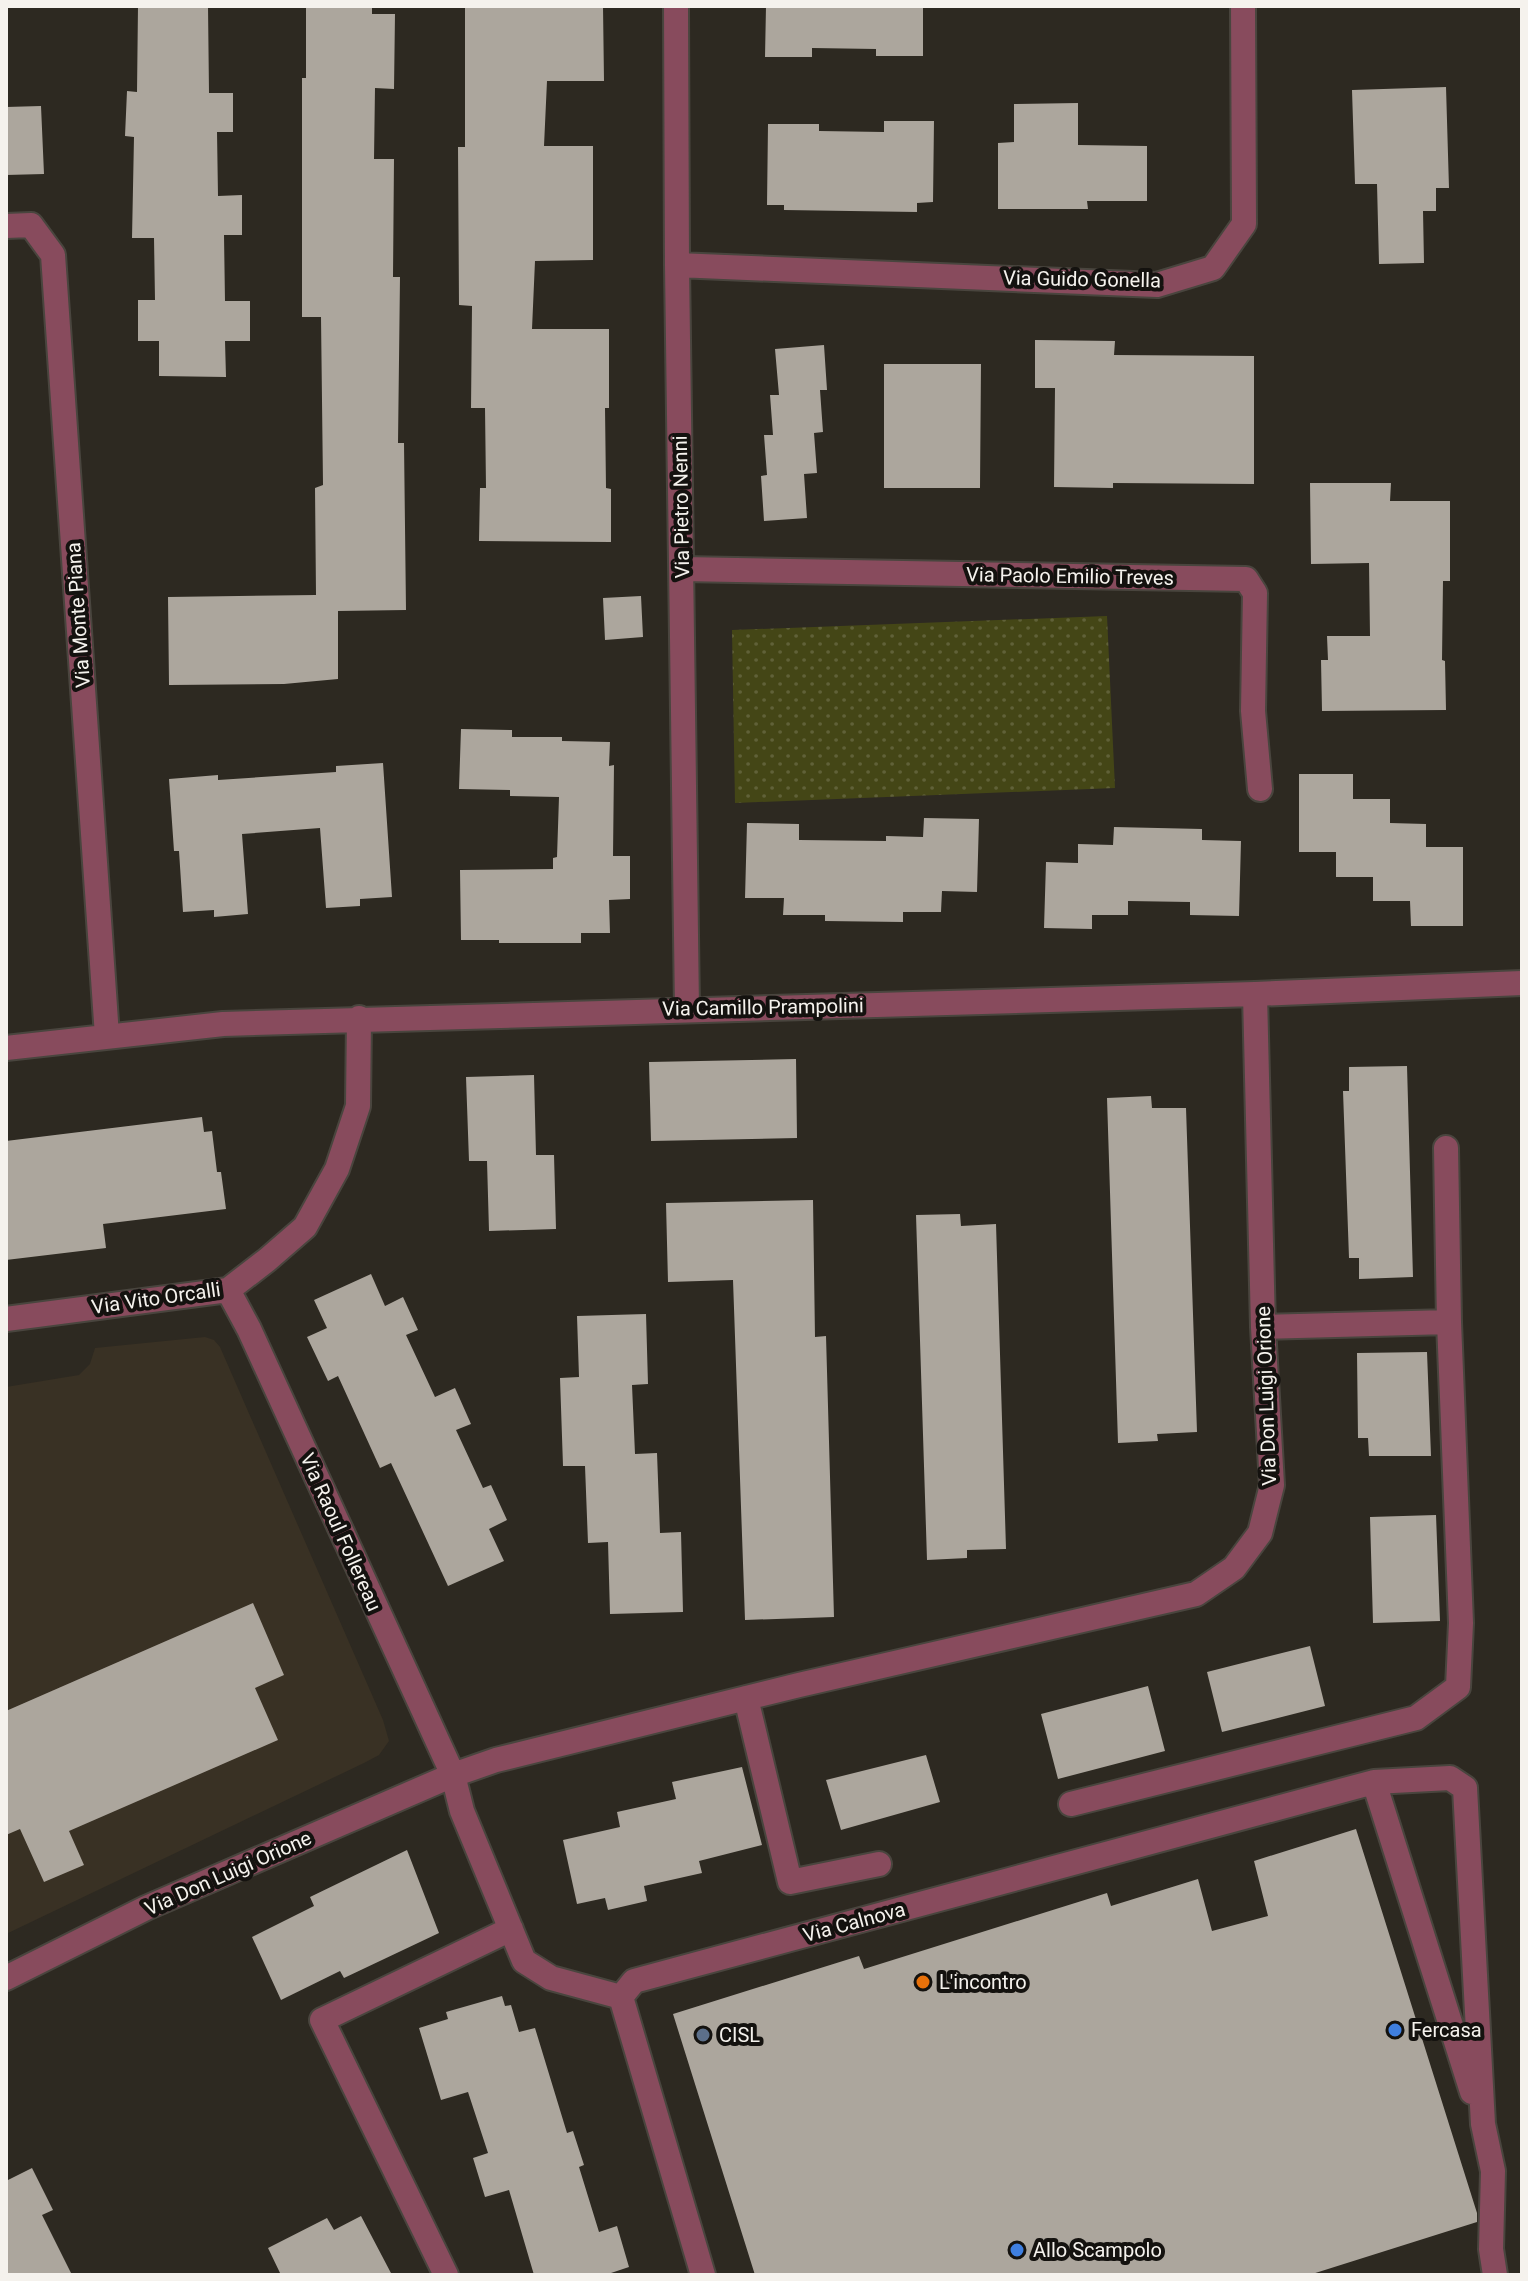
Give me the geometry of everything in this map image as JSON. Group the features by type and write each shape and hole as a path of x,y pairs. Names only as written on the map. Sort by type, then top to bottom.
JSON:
{"street":[{"name":"Via Pietro Nenni","path":"676,6 687,1009"},
{"name":"Via Guido Gonella","path":"677,265 1157,285 1213,268 1244,224 1243,6"},
{"name":"Via Monte Piana","path":"6,226 31,225 53,255 107,1036"},
{"name":"Via Paolo Emilio Treves","path":"682,569 1246,579 1255,593 1253,711 1260,789"},
{"name":"Via Camillo Prampolini","path":"6,1048 223,1024 359,1018 1255,994 1522,983"},
{"name":"Via Don Luigi Orione","path":"6,1978 146,1908 453,1775 496,1760 746,1698 1196,1594 1234,1568 1260,1533 1272,1485 1263,1327 1255,994"},
{"name":"Via Vito Orcalli","path":"6,1319 228,1290 305,1227 337,1169 358,1106 359,1018"},
{"path":"1071,1804 1416,1718 1458,1687 1461,1623 1449,1322 1446,1148"},
{"name":"Via Raoul Follereau","path":"228,1290 249,1329 453,1775"},
{"path":"1263,1327 1449,1322"},
{"path":"746,1698 790,1882 879,1864"},
{"path":"453,1775 462,1811 524,1961 551,1978 621,1997 703,2275"},
{"name":"Via Calnova","path":"621,1997 634,1981 1374,1782 1450,1778 1465,1788 1483,2124"},
{"name":"Via Calnova","path":"1374,1782 1483,2124 1493,2171 1491,2249 1495,2275"},
{"path":"446,2275 322,2020 511,1929"}],"shaded area":[{"path":"1107,616 1115,788 735,803 732,630"},
{"path":"205,1337 214,1340 220,1347 383,1720 389,1741 379,1755 364,1763 6,1934 6,1387 79,1375 90,1364 95,1348"}],"building":[{"path":"138,6 208,6 209,93 233,93 233,132 217,132 218,196 242,195 242,235 224,235 225,301 250,301 250,341 225,341 226,377 159,376 159,341 138,341 138,300 155,300 154,238 132,238 134,137 125,136 127,91 137,92"},
{"path":"306,6 372,6 372,14 395,14 394,89 375,88 374,159 394,159 393,277 400,277 398,443 404,443 406,610 338,611 338,679 284,684 169,685 168,597 316,595 315,488 323,485 321,317 302,317 302,78 306,78"},
{"path":"465,6 603,6 604,81 547,81 544,146 593,146 593,260 535,261 532,329 609,329 609,408 605,408 606,488 611,489 611,542 479,541 480,488 486,488 485,408 471,408 472,306 459,305 458,147 465,147"},
{"path":"766,6 923,6 923,56 876,56 876,49 812,48 812,57 765,57"},
{"path":"1446,87 1449,188 1436,188 1436,211 1423,211 1424,263 1379,264 1377,184 1355,184 1352,90"},
{"path":"1078,103 1078,145 1147,146 1147,201 1087,201 1088,209 998,209 998,143 1014,142 1014,104"},
{"path":"41,106 44,174 6,175 6,107"},
{"path":"884,121 934,121 933,202 917,203 917,212 784,210 784,205 767,205 768,124 819,124 819,131 884,132"},
{"path":"1035,340 1115,341 1114,355 1254,356 1254,484 1113,483 1113,488 1054,487 1055,388 1035,388"},
{"path":"824,345 827,390 820,390 823,432 814,433 817,473 804,474 807,518 764,521 761,476 767,475 764,435 773,435 770,395 779,395 775,349"},
{"path":"884,364 981,364 980,488 884,488"},
{"path":"1310,483 1391,483 1390,501 1450,501 1450,581 1443,581 1442,660 1445,661 1446,710 1322,711 1321,660 1328,660 1327,636 1370,636 1369,563 1311,564"},
{"path":"641,596 643,637 605,640 603,598"},
{"path":"461,729 512,730 512,737 562,737 562,741 610,742 609,766 614,765 613,856 630,856 630,899 609,900 610,933 581,933 581,943 461,940 460,870 553,869 553,858 557,857 559,797 510,796 510,790 459,789"},
{"path":"383,763 392,897 360,899 360,906 326,908 320,828 242,834 248,914 214,917 214,910 183,912 179,851 174,851 169,779 218,775 218,780 336,772 336,766"},
{"path":"1299,774 1353,774 1353,799 1390,799 1390,823 1426,824 1426,847 1463,847 1463,926 1411,926 1410,901 1373,901 1373,877 1336,877 1336,852 1299,852"},
{"path":"924,818 979,819 977,892 942,891 941,912 903,912 903,922 825,921 825,915 783,915 784,898 745,898 747,823 799,824 799,840 886,841 886,836 923,837"},
{"path":"1114,827 1202,829 1202,840 1241,841 1239,916 1190,915 1190,902 1128,901 1128,915 1092,915 1092,929 1044,928 1046,862 1078,863 1078,844 1113,845"},
{"path":"796,1059 797,1138 651,1141 649,1062"},
{"path":"1407,1066 1413,1277 1359,1279 1359,1258 1349,1258 1343,1091 1349,1091 1349,1067"},
{"path":"534,1075 536,1155 554,1155 556,1229 489,1231 487,1161 469,1161 466,1077"},
{"path":"1151,1096 1152,1108 1186,1108 1197,1432 1157,1434 1158,1441 1118,1443 1107,1098"},
{"path":"202,1117 204,1132 212,1131 226,1209 103,1224 106,1248 6,1260 6,1141"},
{"path":"813,1200 815,1337 826,1336 834,1617 745,1620 733,1280 668,1282 666,1203"},
{"path":"960,1214 961,1226 996,1224 1006,1549 967,1550 967,1558 927,1560 916,1215"},
{"path":"371,1274 385,1306 403,1297 418,1330 406,1335 435,1397 455,1388 471,1424 456,1430 483,1488 491,1485 507,1520 489,1529 504,1561 448,1586 391,1463 380,1468 338,1376 328,1381 307,1337 327,1328 314,1300"},
{"path":"646,1314 648,1384 632,1385 635,1454 657,1453 660,1533 681,1532 683,1612 610,1614 608,1542 588,1543 585,1466 563,1466 560,1378 579,1377 577,1316"},
{"path":"1427,1352 1431,1456 1369,1456 1368,1438 1358,1438 1357,1353"},
{"path":"1436,1515 1440,1621 1373,1623 1370,1517"},
{"path":"253,1603 284,1675 255,1688 278,1740 69,1831 84,1865 44,1882 20,1829 6,1835 6,1711"},
{"path":"1310,1646 1325,1706 1222,1732 1207,1672"},
{"path":"1148,1686 1165,1751 1058,1779 1041,1714"},
{"path":"926,1755 940,1802 841,1830 826,1780"},
{"path":"742,1767 762,1845 699,1861 702,1873 644,1886 647,1901 608,1910 605,1898 577,1904 563,1840 620,1827 617,1812 676,1799 672,1782"},
{"path":"1356,1829 1477,2213 1477,2222 1309,2275 755,2275 673,2014 859,1956 864,1969 1107,1893 1111,1906 1198,1879 1212,1931 1268,1916 1254,1861"},
{"path":"407,1850 439,1933 344,1978 340,1971 281,2000 252,1937 314,1906 310,1897"},
{"path":"502,1996 505,2006 511,2005 519,2032 535,2028 567,2133 573,2131 584,2165 579,2167 599,2232 617,2226 629,2267 605,2275 534,2275 509,2190 485,2197 473,2158 488,2153 468,2092 441,2100 419,2028 448,2019 446,2012"},
{"path":"32,2168 53,2210 42,2215 72,2275 6,2275 6,2181"},
{"path":"361,2216 392,2275 281,2275 268,2248 327,2218 334,2230"}],"place":[{"name":"L'incontro","path":"923,1982"},
{"name":"Fercasa","path":"1395,2030"},
{"name":"CISL","path":"703,2035"},
{"name":"Allo Scampolo","path":"1017,2250"}]}
